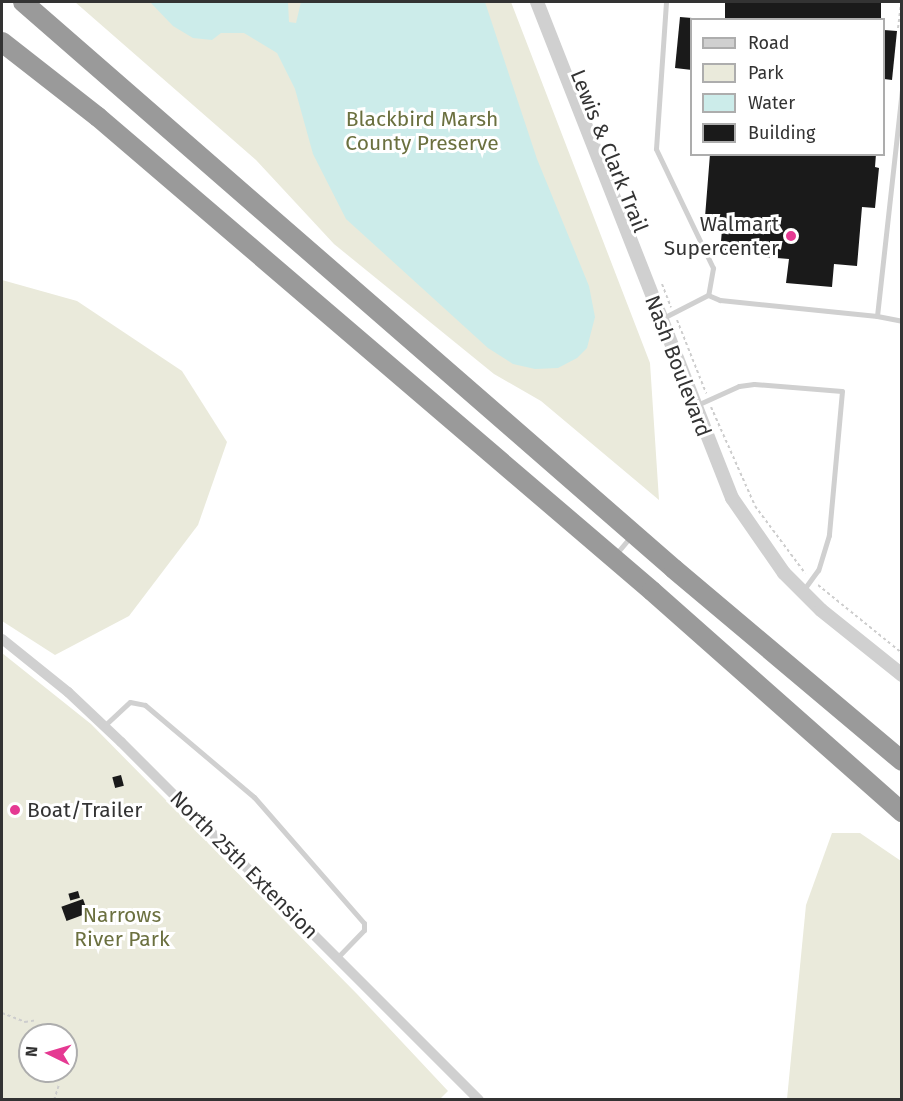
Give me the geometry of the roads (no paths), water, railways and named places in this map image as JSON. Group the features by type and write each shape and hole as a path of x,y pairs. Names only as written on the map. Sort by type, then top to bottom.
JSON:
{"highway":[{"path":"22,2 634,533 902,761"},
{"path":"2,42 98,117 612,558 902,812"}],"street":[{"name":"Nash Boulevard","path":"537,2 719,471 749,527 802,592 902,675"},
{"name":"North 25th Extension","path":"2,639 104,726 479,1100"}],"lane":[{"path":"666,2 654,135 656,149 713,268 708,295"},
{"path":"877,316 902,90"},
{"path":"660,320 708,295"},
{"path":"708,295 720,300 877,316 902,321"},
{"path":"694,407 754,384 842,391 829,535 813,580 802,592"},
{"path":"612,558 634,533"},
{"path":"104,726 130,702 145,705 254,797 364,923 364,930 338,958"}],"water":[{"name":"Blackbird Marsh County Preserve","path":"150,2 288,2 289,22 296,23 301,2 485,2 537,159 589,286 595,317 587,348 577,358 558,368 535,369 513,364 488,348 346,219 313,154 295,89 277,53 244,33 221,33 212,40 193,38 173,26"}],"place":[{"name":"Walmart Supercenter","path":"791,236"},
{"name":"Boat/Trailer","path":"15,810"}],"park label":[{"name":"Narrows River Park","path":"122,927"}]}
